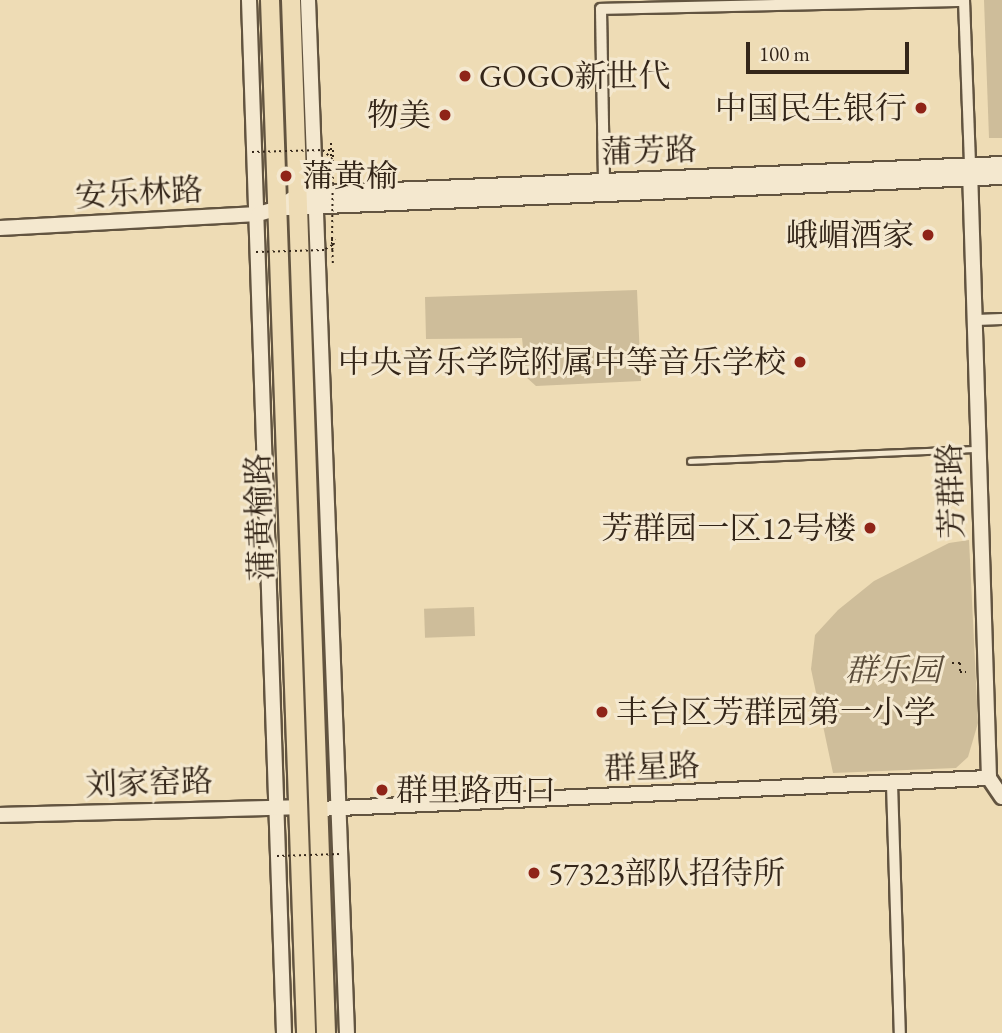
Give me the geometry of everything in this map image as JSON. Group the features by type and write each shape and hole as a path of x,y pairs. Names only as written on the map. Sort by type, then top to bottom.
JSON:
{"main road":[{"name":"蒲黄榆路","path":"270,0 306,1033"},
{"name":"蒲黄榆路","path":"291,0 326,1033"}],"street":[{"path":"249,0 284,1033"},
{"path":"308,0 318,200 347,1033"},
{"path":"604,181 600,9 964,0"},
{"name":"芳群路","path":"964,0 989,778"},
{"name":"蒲芳路","path":"279,208 299,201 318,200 971,172 1002,164"},
{"name":"蒲芳路","path":"318,200 604,181 971,172 1002,177"},
{"name":"安乐林路","path":"0,228 258,214 279,208"},
{"path":"976,320 1002,318"},
{"path":"989,778 1002,797"},
{"name":"群星路","path":"318,809 989,778"},
{"path":"892,784 900,1033"},
{"name":"刘家窑路","path":"0,815 299,807"}],"lane":[{"path":"690,461 978,449"}],"path":[{"path":"331,143 333,264"},
{"path":"323,150 333,159"},
{"path":"252,152 331,150"},
{"path":"324,250 334,239"},
{"path":"256,252 333,250"},
{"path":"953,663 960,663 960,672 966,672"},
{"path":"277,856 341,854"}],"green space":[{"path":"984,0 1002,0 1002,138 989,138"},
{"path":"637,290 641,381 536,386 526,377 522,338 426,339 425,297"},
{"name":"群乐园","path":"969,540 978,723 968,757 956,768 833,773 811,669 815,635 838,610 874,581 949,543"},
{"path":"474,607 475,636 425,638 424,609"}],"place":[{"name":"GOGO新世代","path":"465,76"},
{"name":"中国民生银行","path":"921,108"},
{"name":"物美","path":"445,115"},
{"name":"蒲黄榆","path":"286,176"},
{"name":"峨嵋酒家","path":"928,235"},
{"name":"中央音乐学院附属中等音乐学校","path":"800,362"},
{"name":"芳群园一区12号楼","path":"870,528"},
{"name":"丰台区芳群园第一小学","path":"602,712"},
{"name":"群里路西口","path":"382,790"},
{"name":"57323部队招待所","path":"534,873"}]}
